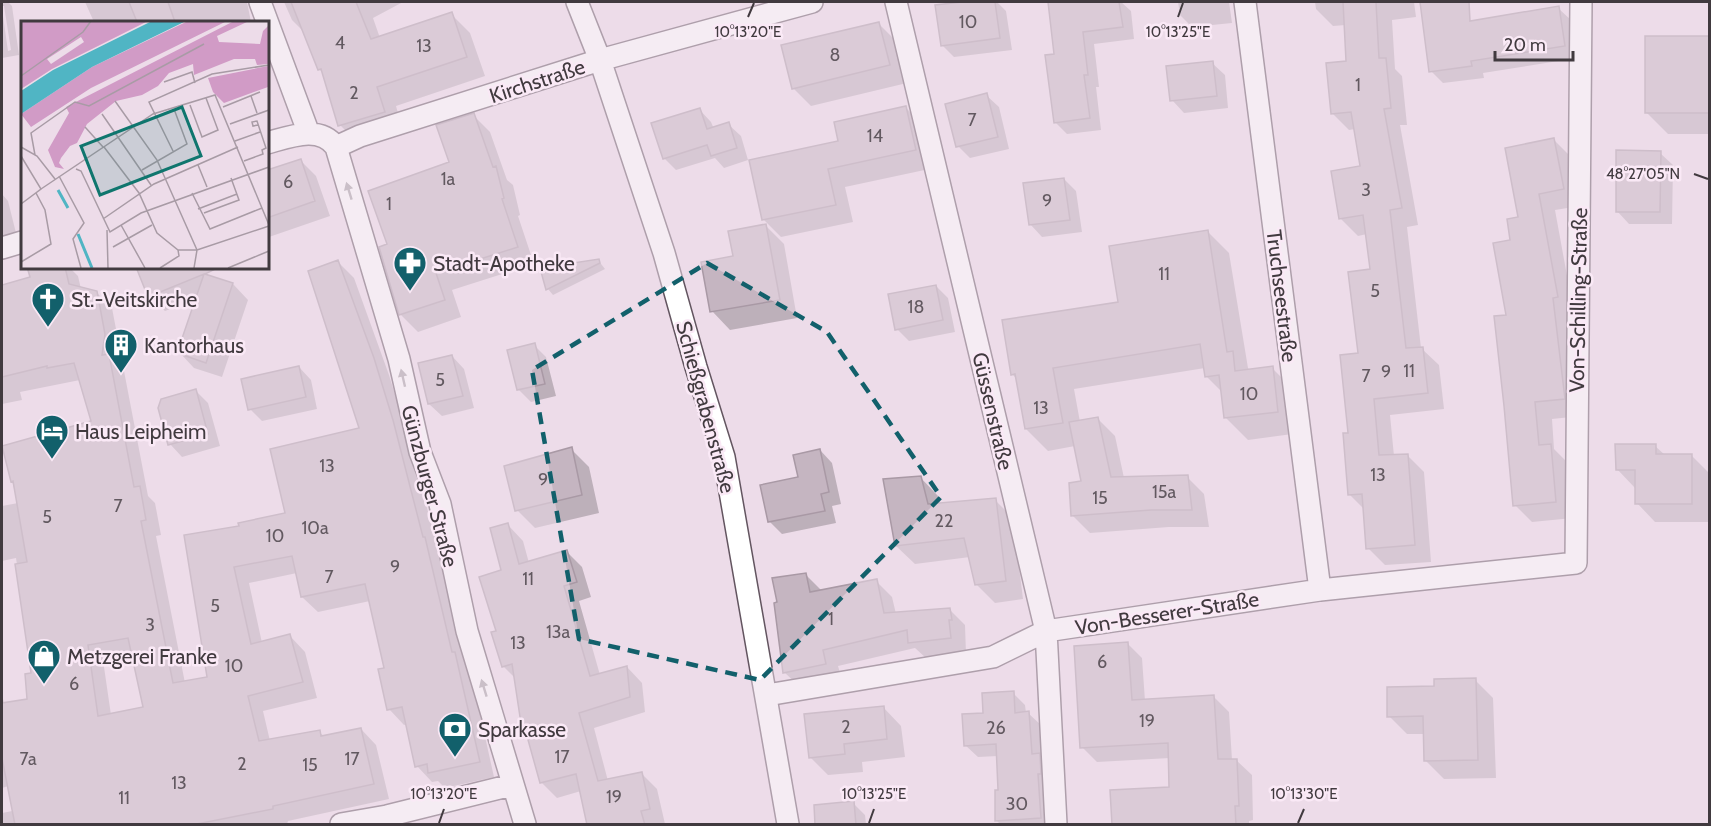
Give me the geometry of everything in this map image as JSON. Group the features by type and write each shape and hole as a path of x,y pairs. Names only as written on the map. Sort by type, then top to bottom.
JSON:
{"street":[{"path":"260,2 267,21"},
{"name":"Schießgrabenstraße","path":"577,2 600,60 664,253 724,458 788,825"},
{"name":"Kirchstraße","path":"336,147 360,136 600,60 812,2"},
{"name":"Güssenstraße","path":"896,2 1046,631 1056,825"},
{"name":"Truchseestraße","path":"1245,2 1320,590"},
{"name":"Von-Schilling-Straße","path":"1575,563 1581,2"},
{"path":"268,24 309,134"},
{"path":"268,143 309,134 322,136 336,147"},
{"name":"Günzburger Straße","path":"336,147 396,350 420,452 440,504 467,631 525,825"},
{"path":"2,248 21,242"},
{"name":"Von-Besserer-Straße","path":"767,695 993,657 1046,631 1320,590 1575,563"},
{"path":"341,825 512,785"}],"highlighted area":[{"path":"707,263 827,332 941,497 760,680 579,639 532,370"}],"building":[{"path":"129,2 168,2 175,21 137,21"},
{"path":"291,2 356,2 371,39 452,12 467,57 377,87 385,112 338,126 321,69 318,70"},
{"path":"995,2 1000,38 941,46 935,5"},
{"path":"1048,2 1119,2 1123,27 1083,32 1088,75 1084,75 1090,118 1054,123 1045,55 1054,54"},
{"path":"1343,2 1376,2 1379,58 1386,58 1391,108 1384,109 1402,208 1390,210 1406,348 1423,347 1428,393 1374,399 1379,455 1408,454 1415,545 1366,549 1362,494 1348,495 1343,433 1348,433 1340,355 1358,353 1348,272 1370,269 1363,215 1339,219 1331,171 1360,166 1351,112 1331,114 1326,63 1346,61"},
{"path":"1420,2 1469,2 1470,21 1559,6 1565,46 1471,61 1472,66 1429,72"},
{"path":"879,22 890,65 792,89 781,45"},
{"path":"1645,36 1710,36 1710,113 1645,113"},
{"path":"1213,61 1217,96 1170,101 1166,66"},
{"path":"987,93 998,137 956,147 945,104"},
{"path":"906,106 916,150 828,169 836,205 762,220 749,160 838,141 834,122"},
{"path":"700,108 707,129 729,122 737,148 711,156 707,145 663,159 651,123"},
{"path":"474,113 493,167 496,166 504,198 502,199 518,247 436,273 445,300 399,315 379,247 387,244 368,191 449,162 436,125"},
{"path":"1554,138 1564,189 1539,194 1558,297 1553,298 1565,399 1535,402 1539,445 1551,444 1556,502 1513,506 1494,316 1506,315 1493,243 1510,240 1507,219 1518,217 1505,148"},
{"path":"1616,150 1661,151 1660,212 1616,212"},
{"path":"301,159 315,201 268,218 268,170"},
{"path":"1064,178 1070,220 1029,225 1023,183"},
{"path":"766,224 780,300 710,312 701,262 733,256 728,231"},
{"path":"1208,230 1227,352 1233,351 1235,371 1273,366 1278,412 1224,418 1219,375 1205,377 1200,344 1053,368 1063,423 1025,429 1015,374 1011,375 1002,320 1118,302 1109,246"},
{"path":"599,259 600,263 546,290 540,268"},
{"path":"338,260 374,358 393,420 423,537 425,537 452,652 455,652 480,762 428,773 427,764 415,767 402,707 387,710 378,669 384,668 365,584 301,597 292,556 234,567 251,644 290,634 303,682 248,696 259,741 320,730 321,736 361,728 374,784 273,806 273,809 192,825 15,825 2,758 2,703 27,699 25,674 31,673 15,564 27,562 13,481 11,482 2,446 91,421 74,363 47,368 47,366 2,377 2,285 30,277 27,268 65,268 69,284 97,291 105,334 102,355 109,354 134,487 140,486 146,520 141,521 173,683 207,677 184,535 239,526 238,523 285,513 270,449 359,428 308,271","holes":["128,638 143,707 98,716 88,645"]},
{"path":"136,268 217,268 205,274 233,283 206,363 177,353 204,274 148,297"},
{"path":"936,285 943,320 895,330 888,294"},
{"path":"535,343 545,384 517,390 507,350"},
{"path":"452,355 463,396 428,404 418,363"},
{"path":"299,366 306,397 248,410 241,379"},
{"path":"196,389 208,434 168,445 158,408 161,399"},
{"path":"1098,417 1111,477 1188,475 1192,510 1151,510 1071,516 1069,483 1081,481 1069,422"},
{"path":"1615,444 1656,444 1656,454 1692,454 1692,504 1635,504 1635,470 1616,470"},
{"path":"572,447 582,495 515,511 504,466"},
{"path":"820,449 829,492 821,494 825,511 768,522 760,485 798,477 793,455"},
{"path":"921,476 928,504 996,498 1006,581 975,585 964,538 895,546 883,479"},
{"path":"508,523 519,564 567,550 577,582 564,586 590,676 627,666 630,697 579,713 598,781 642,772 650,809 641,811 645,825 587,825 576,774 540,783 525,729 522,730 512,664 502,667 491,632 496,631 479,577 501,570 490,528"},
{"path":"806,573 810,592 877,579 884,613 950,608 951,638 908,643 907,630 823,650 826,664 783,673 774,603 777,602 772,578"},
{"path":"1128,642 1132,700 1214,695 1218,759 1237,759 1239,806 1235,806 1236,825 1112,825 1110,790 1169,787 1168,743 1080,748 1074,646"},
{"path":"1476,678 1478,760 1424,761 1423,716 1387,717 1387,687 1434,686 1434,679"},
{"path":"1014,691 1015,713 1029,711 1032,754 1040,753 1041,774 1038,774 1041,818 995,821 995,790 998,790 996,744 964,746 962,714 983,713 982,693"},
{"path":"884,706 887,739 844,744 845,754 809,758 804,714"},
{"path":"854,801 856,825 815,825 814,805"}],"place":[{"name":"Stadt-Apotheke","path":"410,292"},
{"name":"St.-Veitskirche","path":"48,328"},
{"name":"Kantorhaus","path":"121,374"},
{"name":"Haus Leipheim","path":"52,460"},
{"name":"Metzgerei Franke","path":"44,685"},
{"name":"Sparkasse","path":"455,758"}]}
